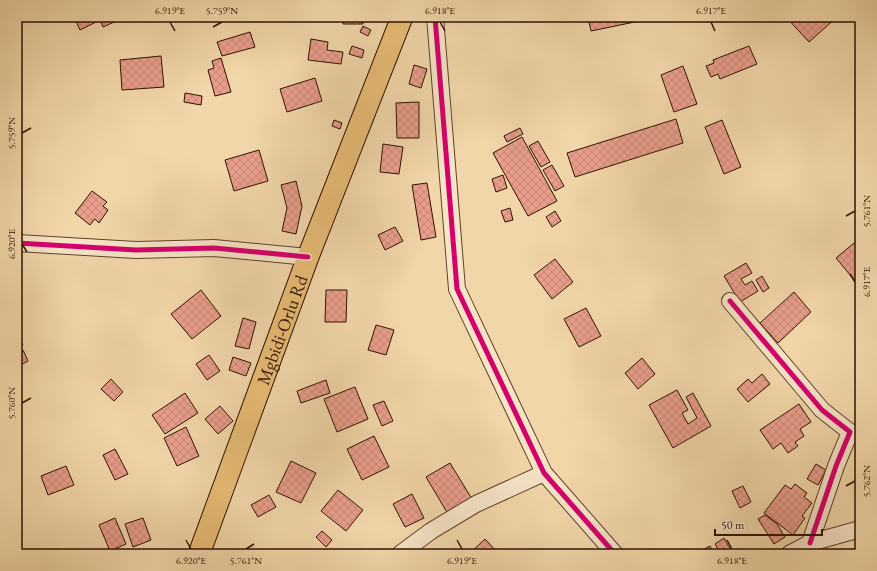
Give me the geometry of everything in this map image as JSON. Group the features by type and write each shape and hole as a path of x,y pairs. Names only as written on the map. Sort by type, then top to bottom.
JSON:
{"main road":[{"name":"Mgbidi-Orlu Rd","path":"199,554 308,257 402,17"}],"street":[{"path":"435,17 456,289 544,473 615,554"},
{"path":"17,243 136,250 214,248 308,257"},
{"path":"730,301 822,410 850,432 836,466 810,543"},
{"path":"400,554 431,531 476,504 544,473"},
{"path":"789,554 810,543 860,528"}],"building":[{"path":"74,17 123,18 103,27 100,20 80,30"},
{"path":"343,17 363,17 363,24 343,24"},
{"path":"588,17 659,17 591,31"},
{"path":"786,17 837,17 809,42"},
{"path":"363,26 371,30 368,36 360,32"},
{"path":"250,32 255,47 222,56 217,42"},
{"path":"311,39 328,42 327,50 343,52 341,64 308,60"},
{"path":"352,46 364,50 362,58 349,54"},
{"path":"749,46 757,64 720,79 718,74 711,77 706,66 714,63 713,60"},
{"path":"161,56 164,87 122,90 120,60"},
{"path":"221,58 231,92 215,96 208,70 214,68 212,61"},
{"path":"414,65 427,69 421,88 409,84"},
{"path":"683,66 697,104 674,112 661,75"},
{"path":"315,78 322,101 287,112 280,89"},
{"path":"185,93 202,96 201,105 184,102"},
{"path":"419,102 419,138 397,138 396,103"},
{"path":"676,119 683,143 575,177 567,153"},
{"path":"334,120 342,123 340,129 332,126"},
{"path":"722,120 741,167 724,174 705,127"},
{"path":"520,128 523,134 507,142 504,136"},
{"path":"522,137 557,201 528,216 493,153"},
{"path":"538,141 550,162 541,167 529,146"},
{"path":"383,144 403,147 399,174 380,172"},
{"path":"259,150 268,181 234,191 225,160"},
{"path":"552,165 564,186 555,191 543,170"},
{"path":"503,175 507,188 496,192 492,179"},
{"path":"296,181 302,206 296,234 282,231 287,208 281,185"},
{"path":"427,183 436,237 421,240 412,185"},
{"path":"92,191 107,202 103,206 108,210 99,223 95,219 90,225 75,213"},
{"path":"510,208 513,220 505,222 501,211"},
{"path":"555,211 561,221 552,227 546,217"},
{"path":"395,227 403,241 385,250 378,235"},
{"path":"859,239 860,277 855,281 836,258"},
{"path":"555,259 573,282 552,299 534,275"},
{"path":"746,263 752,273 741,279 745,285 752,281 758,291 740,302 724,276"},
{"path":"762,276 769,288 763,292 756,280"},
{"path":"201,290 221,316 192,339 171,314"},
{"path":"326,290 347,290 346,322 325,322"},
{"path":"794,292 811,312 778,343 760,323"},
{"path":"586,308 601,336 579,347 564,319"},
{"path":"243,318 256,322 249,349 235,346"},
{"path":"376,325 394,330 386,355 368,350"},
{"path":"17,332 23,345 17,348"},
{"path":"23,350 28,361 17,367 17,353"},
{"path":"209,355 220,371 207,380 196,364"},
{"path":"233,357 251,363 246,376 229,370"},
{"path":"642,358 655,374 638,389 625,373"},
{"path":"762,374 770,384 748,402 737,389 748,379 752,383"},
{"path":"111,379 123,392 114,401 101,389"},
{"path":"326,380 330,393 301,403 297,391"},
{"path":"355,387 368,419 337,432 324,399"},
{"path":"677,390 688,410 682,413 688,424 697,418 686,397 693,393 711,426 673,448 649,405"},
{"path":"185,393 198,413 165,434 152,415"},
{"path":"384,401 393,421 382,426 373,405"},
{"path":"799,404 811,422 800,429 804,436 795,442 798,446 788,453 781,443 773,449 760,430"},
{"path":"220,406 233,421 218,434 205,419"},
{"path":"186,427 199,456 177,466 164,438"},
{"path":"374,436 389,467 362,480 347,449"},
{"path":"115,449 128,474 115,480 103,455"},
{"path":"291,461 316,473 301,503 276,492"},
{"path":"450,463 472,499 448,514 426,477"},
{"path":"816,464 826,470 818,485 807,479"},
{"path":"66,466 74,485 48,495 41,476"},
{"path":"795,484 807,493 804,497 812,503 802,516 805,518 793,535 764,513 785,485 791,489"},
{"path":"743,486 751,502 740,508 732,491"},
{"path":"338,490 363,510 346,531 321,511"},
{"path":"412,494 424,518 405,527 393,504"},
{"path":"269,495 276,507 258,517 251,505"},
{"path":"765,515 777,524 785,537 774,544 758,519"},
{"path":"115,518 126,544 110,551 99,525"},
{"path":"143,518 151,540 133,547 125,524"},
{"path":"322,531 332,540 326,547 316,537"},
{"path":"724,538 733,554 721,554 715,544"},
{"path":"485,539 499,554 469,554"},
{"path":"710,546 714,554 695,554"}],"cycle path":[{"path":"435,17 457,289 544,473 615,554"},
{"path":"17,243 136,250 214,248 308,257"},
{"path":"730,301 822,410 850,432 836,466 810,543"}]}
